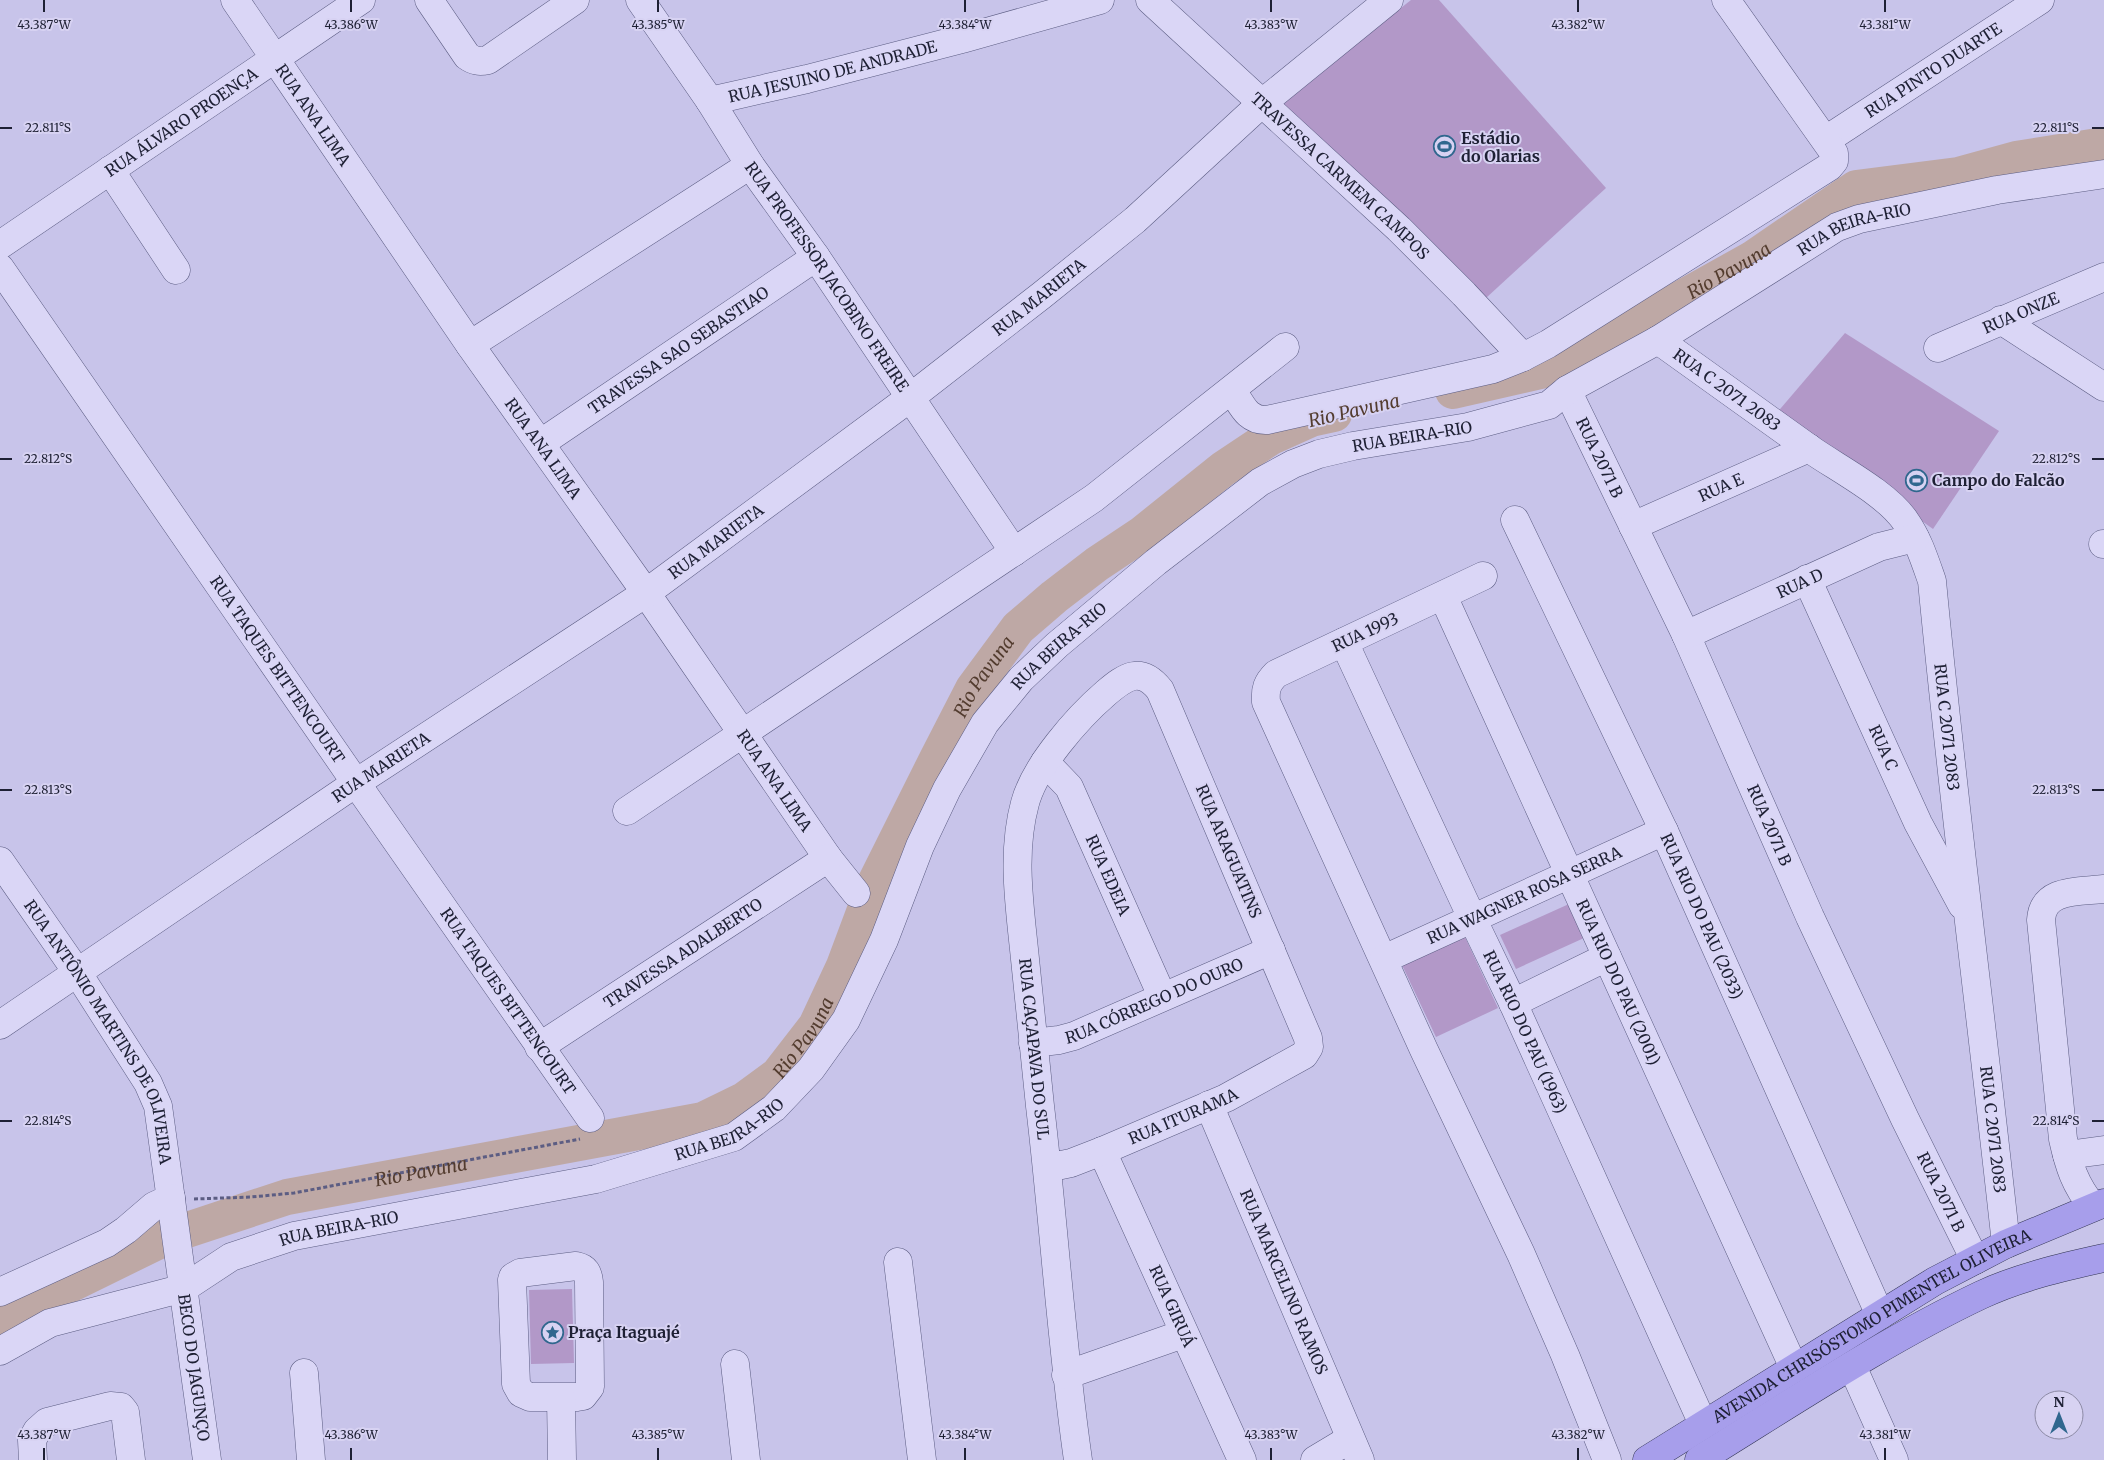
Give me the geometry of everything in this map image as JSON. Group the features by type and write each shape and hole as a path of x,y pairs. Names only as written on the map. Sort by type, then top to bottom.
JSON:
{"main road":[{"name":"AVENIDA CHRISÓSTOMO PIMENTEL OLIVEIRA","path":"1647,1460 1935,1281 2006,1244 2098,1205"},
{"name":"AVENIDA CHRISÓSTOMO PIMENTEL OLIVEIRA","path":"1699,1460 1852,1366 1927,1323 1982,1295 2027,1278 2104,1258"},
{"path":"1852,1366 1857,1341 1873,1319"}],"street":[{"name":"RUA ANA LIMA","path":"235,0 470,345 646,593 828,858 856,893"},
{"name":"RUA ÁLVARO PROENÇA","path":"0,245 361,0"},
{"path":"429,0 467,56 472,60 480,62 488,60 575,0"},
{"name":"RUA PROFESSOR JACOBINO FREIRE","path":"640,0 710,101 750,165 816,257 911,397 1014,552"},
{"name":"RUA JESUINO DE ANDRADE","path":"710,101 807,79 1100,0"},
{"name":"TRAVESSA CARMEM CAMPOS","path":"1150,0 1399,229 1523,357"},
{"name":"RUA MARIETA","path":"0,1025 356,783 646,593 911,397 1135,220 1261,104 1389,0"},
{"path":"1726,0 1831,149"},
{"name":"RUA PINTO DUARTE","path":"1232,390 1251,418 1258,421 1267,420 1493,369 1523,357 1548,344 1823,172 1834,161 1831,149 2040,0"},
{"path":"470,345 750,165"},
{"path":"110,170 176,270"},
{"name":"RUA BEIRA-RIO","path":"0,1351 50,1323 183,1282 231,1257 294,1236 596,1179 734,1137 774,1108 811,1069 846,1020 884,940 920,846 952,781 985,723 1021,679 1057,645 1179,544 1260,482 1293,464 1319,454 1353,446 1468,427 1549,405 1566,390 1658,340 1837,227 1859,219 1997,190 2104,174"},
{"name":"TRAVESSA SAO SEBASTIAO","path":"541,443 816,257"},
{"name":"RUA TAQUES BITTENCOURT","path":"0,268 590,1118"},
{"name":"RUA ONZE","path":"1938,348 2104,278"},
{"path":"2001,320 2104,387"},
{"name":"RUA C 2071 2083","path":"1658,340 1809,448 1875,492 1894,508 1906,520 1932,581 1948,745 1962,851 1967,913 1979,995 2006,1244"},
{"path":"628,811 1094,498 1285,347"},
{"name":"RUA 2071 B","path":"1566,390 1686,635 1814,926 1905,1119 1975,1260"},
{"name":"RUA E","path":"1633,526 1809,448"},
{"name":"RUA RIO DO PAU (2033)","path":"1515,520 1664,831 1873,1319"},
{"name":"RUA D","path":"1686,635 1879,547 1915,538"},
{"name":"RUA 1993","path":"1384,959 1266,702 1265,690 1268,682 1276,674 1483,576"},
{"name":"RUA C","path":"1807,579 1918,823 1967,913"},
{"name":"RUA RIO DO PAU (2001)","path":"1443,596 1794,1368"},
{"name":"RUA RIO DO PAU (1963)","path":"1344,642 1513,1003 1703,1424"},
{"name":"RUA ARAGUATINS","path":"1129,676 1139,675 1148,678 1160,690 1308,1038 1309,1047"},
{"name":"RUA CAÇAPAVA DO SUL","path":"1078,1460 1066,1375 1047,1168 1033,1043 1019,892 1018,853 1021,819 1025,801 1045,762 1088,708 1117,683 1129,676"},
{"name":"RUA EDEIA","path":"1045,762 1069,787 1162,996"},
{"name":"RUA WAGNER ROSA SERRA","path":"1384,959 1664,831"},
{"name":"TRAVESSA ADALBERTO","path":"539,1047 828,858"},
{"name":"RUA ANTÔNIO MARTINS DE OLIVEIRA","path":"0,861 77,972 148,1084 158,1106 183,1282"},
{"path":"2098,1205 2076,1184 2063,1139 2042,911 2052,897 2104,889"},
{"name":"RUA CÓRREGO DO OURO","path":"1033,1043 1074,1036 1271,950"},
{"path":"1513,1003 1607,957"},
{"path":"1384,959 1424,1050 1525,1263 1565,1355 1607,1460"},
{"name":"RUA ITURAMA","path":"1047,1168 1071,1163 1102,1151 1208,1105 1272,1074 1304,1055 1309,1047"},
{"name":"RUA MARCELINO RAMOS","path":"1208,1105 1355,1449"},
{"path":"2067,1155 2104,1150"},
{"name":"RUA GIRUÁ","path":"1102,1151 1183,1334 1242,1460"},
{"path":"0,1292 106,1243 126,1230 154,1206 173,1206"},
{"path":"898,1262 922,1460"},
{"path":"576,1266 586,1271 590,1282 590,1387 583,1396 561,1398 525,1396 517,1389 512,1280 513,1277 520,1273 576,1266"},
{"name":"BECO DO JAGUNÇO","path":"183,1282 207,1460"},
{"path":"1066,1375 1183,1334"},
{"path":"735,1364 746,1460"},
{"path":"1852,1366 1894,1460"},
{"path":"304,1373 311,1460"},
{"path":"561,1398 562,1460"},
{"path":"33,1460 32,1440 37,1431 47,1422 110,1406 121,1407 125,1412 131,1460"},
{"path":"1315,1460 1355,1449"}],"path":[{"path":"173,1206 294,1193 576,1141 587,1136 592,1129 590,1118"}],"shaded area":[{"name":"Estádio do Olarias","path":"1411,0 1439,0 1606,188 1486,298 1276,107"},
{"name":"Campo do Falcão","path":"1845,333 1999,431 1933,529 1775,415"},
{"path":"1569,904 1584,938 1516,969 1500,935"},
{"path":"1465,937 1498,1008 1436,1037 1402,965"},
{"path":"572,1289 574,1363 531,1364 529,1290"}],"waterway":[{"name":"Rio Pavuna","path":"1453,391 1558,367 1752,259 1856,188 1958,175 2016,159 2104,145"},
{"name":"Rio Pavuna","path":"0,1319 169,1236 287,1197 703,1120 744,1100 778,1075 816,1026 844,966 875,883 938,757 973,689 1018,628 1054,597 1097,564 1142,534 1223,469 1271,437 1311,419 1334,414"}],"place":[{"name":"Estádio do Olarias","path":"1445,147"},
{"name":"Campo do Falcão","path":"1916,480"},
{"name":"Praça Itaguajé","path":"552,1332"}]}
